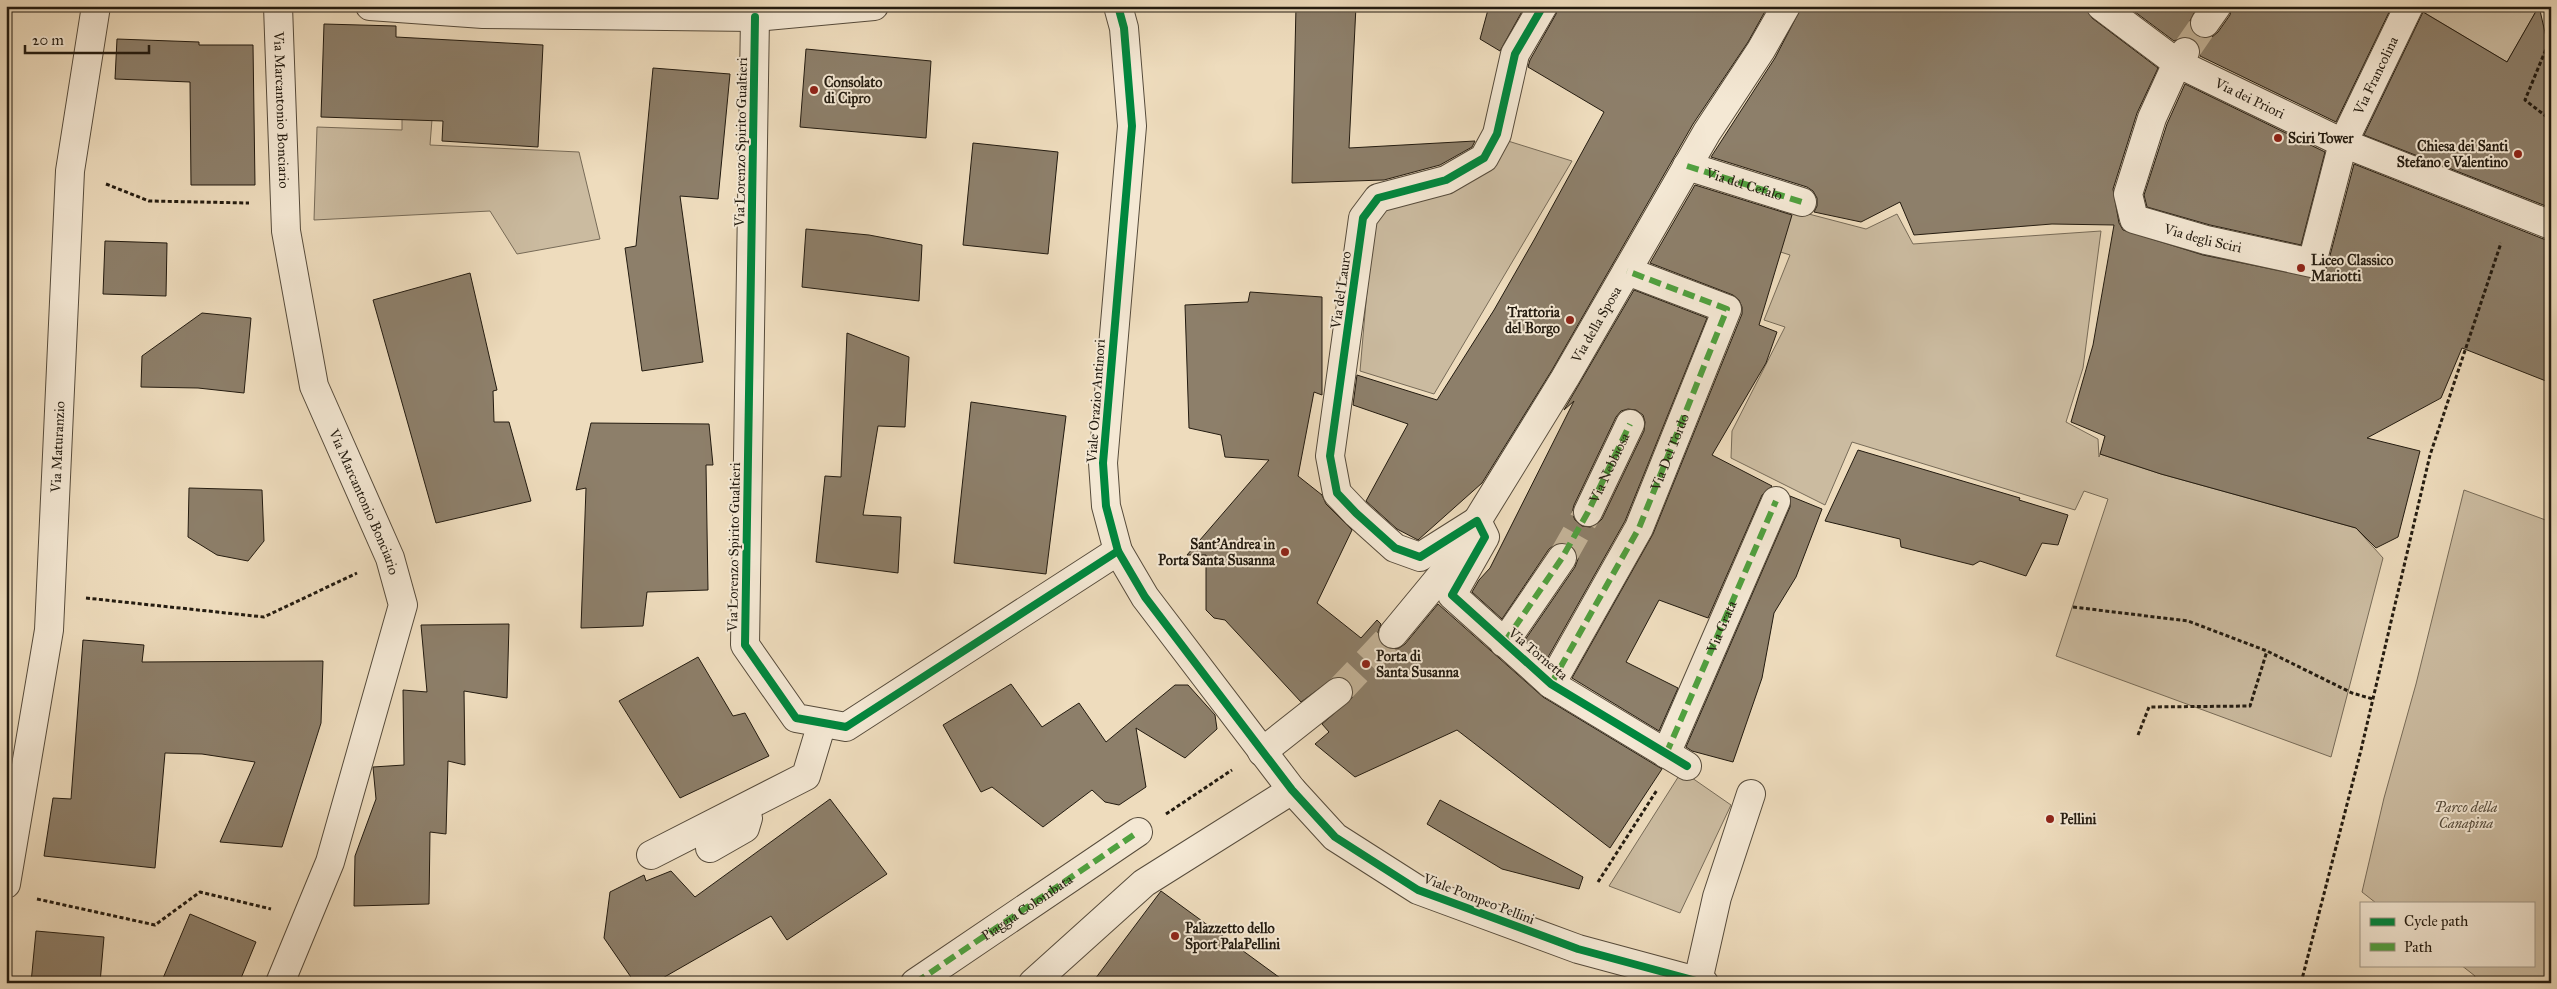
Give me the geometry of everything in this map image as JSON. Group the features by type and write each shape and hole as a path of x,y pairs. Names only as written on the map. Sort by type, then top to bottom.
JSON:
{"street":[{"name":"Via Maturanzio","path":"6,884 49,630 70,171 96,6"},
{"name":"Via Marcantonio Bonciario","path":"278,6 286,232 314,386 390,558 403,606 330,862 280,983"},
{"path":"370,6 483,14 756,16 874,6"},
{"name":"Viale Orazio Antinori","path":"1118,6 1124,28 1132,126 1103,463 1106,506 1118,551 1145,596 1262,752"},
{"name":"Via del Lauro","path":"1477,521 1420,557 1395,548 1356,513 1337,492 1330,456 1363,218 1378,198 1446,180 1484,158 1497,134 1515,54 1543,6"},
{"name":"Via della Sposa","path":"1393,634 1450,565 1565,378 1687,166 1786,6"},
{"name":"Via dei Priori","path":"2101,6 2181,58 2343,143 2551,225"},
{"name":"Via Francolina","path":"2343,143 2408,6"},
{"name":"Via Lorenzo Spirito Gualtieri","path":"756,16 745,646 796,718 846,727 1118,551"},
{"name":"Via degli Sciri","path":"2181,58 2152,118 2128,194 2134,219 2206,240 2312,263 2343,143"},
{"name":"Via del Cefalo","path":"1687,166 1802,202"},
{"name":"Via Del Tordo","path":"1551,684 1639,528 1727,309 1627,271"},
{"name":"Via Nebbiosa","path":"1588,512 1630,424"},
{"name":"Via Grata","path":"1676,760 1776,501"},
{"name":"Via Tornetta","path":"1477,521 1485,537 1452,595 1551,684 1676,760"},
{"path":"1504,643 1562,558"},
{"path":"1262,752 1338,692"},
{"path":"651,855 806,776 822,723"},
{"name":"Viale Pompeo Pellini","path":"1262,752 1292,790 1335,837 1418,890 1578,948 1701,982"},
{"path":"1034,983 1144,883 1292,790"},
{"path":"1701,982 1717,897 1751,794"},
{"path":"710,848 745,828 752,805"},
{"name":"Piaggia Colombata","path":"915,983 1138,832"}],"path":[{"path":"2547,6 2551,27"},
{"path":"2547,117 2525,100 2551,37"},
{"path":"70,171 149,201 286,203"},
{"path":"2301,983 2373,699 2430,455 2500,245"},
{"path":"51,594 264,616 390,558"},
{"path":"2073,607 2188,621 2268,651 2352,693 2373,699"},
{"path":"2138,735 2149,707 2250,706 2268,651"},
{"path":"1598,882 1676,760"},
{"path":"1138,832 1231,770"},
{"path":"34,898 155,925 200,892 270,911 274,903"}],"green space":[{"path":"2424,6 2539,6 2507,62 2420,10"},
{"path":"402,81 435,81 430,145 579,152 600,239 517,254 490,211 314,220 317,127 402,130"},
{"path":"1508,141 1572,161 1434,394 1360,371 1373,221 1389,207"},
{"path":"1782,207 1866,229 1897,214 1913,244 2101,231 2083,368 2066,422 2098,439 2099,457 2100,454 2161,474 2356,528 2383,558 2331,757 2056,656 2108,499 2084,491 2075,510 1852,442 1825,505 1731,458 1732,431 1785,327 1764,320 1790,255 1771,249"},
{"name":"Parco della Canapina","path":"2464,490 2551,522 2551,983 2473,983 2475,976 2462,966 2534,966 2534,902 2375,902 2362,892 2384,798 2416,684"},
{"path":"1682,771 1731,805 1680,913 1609,886"}],"building":[{"path":"1296,6 1356,6 1349,148 1475,141 1472,147 1440,165 1384,180 1292,183"},
{"path":"1489,6 1525,6 1500,51 1480,39"},
{"path":"1559,6 1768,6 1748,42 1693,124 1552,370 1482,483 1418,540 1397,529 1366,501 1408,424 1353,405 1357,375 1437,400 1494,310 1534,240 1604,112 1528,67"},
{"path":"1802,6 2086,6 2092,18 2158,68 2137,113 2113,189 2119,223 2123,230 2203,255 2316,278 2323,274 2327,267 2354,164 2551,242 2551,383 2462,348 2441,398 2367,438 2420,451 2398,537 2376,548 2356,528 2161,474 2100,454 2105,436 2071,422 2093,345 2114,225 2052,224 1914,235 1900,202 1861,222 1814,212 1817,206 1817,198 1813,191 1807,187 1711,157 1775,58"},
{"path":"2127,6 2198,6 2190,21 2191,29 2196,35 2204,39 2212,37 2218,32 2230,15 2232,6 2392,6 2336,122 2200,56 2199,46 2194,39 2186,36 2174,41"},
{"path":"2539,6 2551,59 2551,208 2364,135 2423,12 2507,62"},
{"path":"324,24 396,26 396,37 543,45 538,147 442,141 443,121 321,117"},
{"path":"117,39 199,42 199,45 253,45 255,185 191,185 190,82 115,79"},
{"path":"806,49 931,61 926,138 800,127"},
{"path":"653,68 730,74 718,199 680,196 703,362 642,371 625,248 636,246"},
{"path":"2185,84 2325,152 2301,245 2210,225 2147,207 2144,195 2167,124"},
{"path":"973,143 1058,152 1048,254 963,245"},
{"path":"1695,185 1792,215 1759,325 1777,332 1766,363 1712,455 1772,486 1762,495 1708,618 1659,600 1626,662 1678,688 1659,731 1572,678 1653,534 1742,314 1739,300 1733,295 1650,263"},
{"path":"806,229 869,235 922,245 919,301 802,287"},
{"path":"105,241 167,243 166,296 103,294"},
{"path":"470,273 497,390 493,391 494,422 509,422 531,501 436,523 373,300"},
{"path":"1634,290 1707,318 1625,521 1547,659 1525,640 1575,567 1578,559 1571,545 1563,542 1549,549 1502,619 1472,592 1479,580 1490,568 1574,401 1564,410","holes":["1628,409 1636,410 1643,415 1645,422 1644,431 1602,519 1596,525 1590,527 1582,526 1575,520 1572,513 1574,505 1616,417 1621,411"]},
{"path":"1250,292 1322,297 1322,395 1314,392 1298,476 1322,495 1326,504 1352,530 1317,603 1361,638 1377,620 1381,624 1378,632 1379,640 1383,646 1391,649 1399,648 1405,644 1438,604 1543,697 1662,769 1610,848 1457,730 1355,777 1315,744 1329,732 1322,724 1352,698 1353,689 1350,682 1343,677 1335,677 1301,702 1225,620 1214,618 1206,610 1206,555 1187,555 1269,460 1225,457 1221,435 1189,428 1185,305 1248,302"},
{"path":"202,313 251,318 244,393 198,388 141,387 142,356"},
{"path":"847,333 909,357 905,427 878,426 863,515 901,517 898,573 816,562 825,476 841,477"},
{"path":"971,402 1066,416 1046,574 954,563"},
{"path":"591,423 709,424 713,465 706,465 708,590 647,592 643,626 581,628 586,488 576,490"},
{"path":"1858,450 2020,498 2019,500 2068,515 2058,545 2042,543 2026,576 1980,561 1973,565 1901,547 1900,539 1825,521"},
{"path":"189,488 262,490 264,541 248,561 217,555 188,537"},
{"path":"1790,496 1822,509 1796,577 1774,613 1762,678 1733,762 1692,751 1686,747 1790,507"},
{"path":"509,624 507,698 464,691 465,765 448,761 446,834 430,832 429,904 354,906 355,856 376,799 373,767 404,765 403,690 427,692 421,625"},
{"path":"83,640 144,645 142,662 323,661 321,723 282,847 220,842 255,762 202,754 165,753 155,868 44,856 53,798 71,799"},
{"path":"698,657 733,716 745,713 769,756 680,798 619,701"},
{"path":"1011,684 1042,727 1079,703 1106,742 1175,685 1188,685 1215,715 1217,729 1185,758 1136,728 1146,787 1119,805 1105,802 1092,790 1043,827 992,787 981,792 943,725"},
{"path":"830,799 887,874 787,940 771,916 654,983 635,983 604,938 610,892 644,875 646,881 671,871 695,897"},
{"path":"1440,800 1583,877 1579,889 1502,869 1427,824"},
{"name":"Palazzetto dello Sport PalaPellini","path":"1161,891 1287,983 1092,983"},
{"path":"190,914 256,942 239,983 161,983"},
{"path":"36,931 104,937 100,983 31,983"}],"tunnel":[{"path":"2185,52 2205,23"},
{"path":"1562,558 1588,512"},
{"path":"1338,692 1393,634"}],"marked path":[{"path":"1687,166 1802,202"},
{"path":"1551,684 1639,528 1727,309 1627,271"},
{"path":"1504,643 1562,558 1588,512 1630,424"},
{"path":"1666,754 1776,501"},
{"path":"915,983 1138,832"}],"cycle path":[{"path":"1118,6 1124,28 1132,126 1103,463 1106,506 1118,551 1145,597 1292,790 1335,837 1418,890 1578,949 1704,983"},
{"path":"1543,6 1515,54 1497,134 1484,158 1446,180 1378,198 1363,218 1330,456 1337,493 1395,548 1420,557 1477,521 1485,537 1452,595 1551,684 1687,766"},
{"path":"755,17 745,645 796,718 846,727 1118,551"}],"place":[{"name":"Consolato di Cipro","path":"814,90"},
{"name":"Sciri Tower","path":"2278,138"},
{"name":"Chiesa dei Santi Stefano e Valentino","path":"2518,154"},
{"name":"Liceo Classico Mariotti","path":"2301,268"},
{"name":"Trattoria del Borgo","path":"1570,320"},
{"name":"Sant'Andrea in Porta Santa Susanna","path":"1285,552"},
{"name":"Porta di Santa Susanna","path":"1366,664"},
{"name":"Pellini","path":"2050,819"},
{"name":"Palazzetto dello Sport PalaPellini","path":"1175,936"}]}
